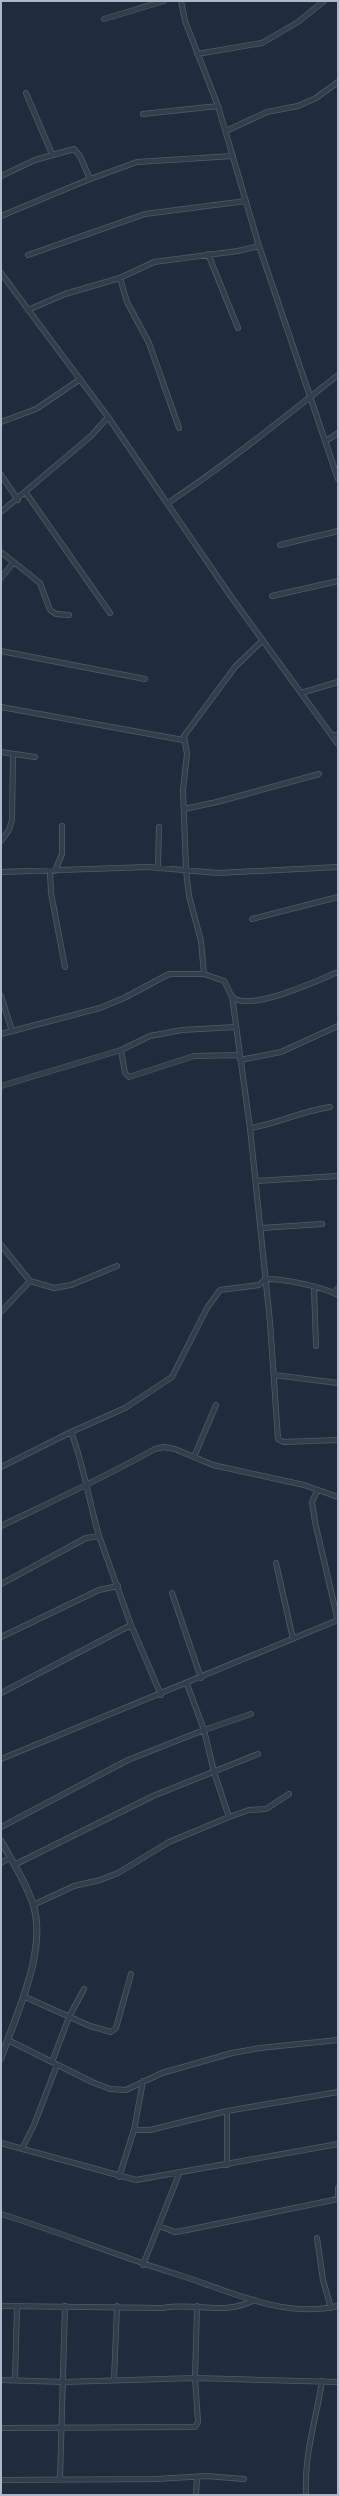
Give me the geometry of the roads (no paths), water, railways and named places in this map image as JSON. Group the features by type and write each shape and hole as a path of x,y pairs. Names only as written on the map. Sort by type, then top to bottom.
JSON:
{"street":[{"path":"104,19 164,1"},
{"path":"181,1 198,54 218,106 259,246 312,396 338,479"},
{"path":"198,54 262,43 298,22 324,1"},
{"path":"226,131 267,112 298,106 316,98 338,82"},
{"path":"26,93 52,154"},
{"path":"143,114 218,106"},
{"path":"1,176 52,154 76,149 90,179"},
{"path":"1,216 90,179 137,162 233,156"},
{"path":"28,255 145,214 246,201"},
{"path":"28,310 65,294 120,278 154,262 259,246"},
{"path":"208,254 238,328"},
{"path":"1,272 79,380 108,417 263,640 338,744"},
{"path":"120,278 127,302 149,343 179,428"},
{"path":"168,503 202,480 338,375"},
{"path":"1,422 36,409 79,380"},
{"path":"1,512 18,500 91,436 108,417"},
{"path":"326,441 338,433"},
{"path":"1,475 18,500"},
{"path":"26,493 110,613"},
{"path":"280,545 338,531"},
{"path":"1,552 40,583 50,610 56,614 69,615"},
{"path":"1,578 13,563"},
{"path":"272,596 338,581"},
{"path":"204,974 201,941 189,896 186,870 183,790 187,754 183,740 186,732 235,667 263,640"},
{"path":"1,651 145,679"},
{"path":"301,693 338,682"},
{"path":"1,707 183,740"},
{"path":"332,736 338,734"},
{"path":"1,752 35,757"},
{"path":"1,841 9,830 12,820 13,754"},
{"path":"184,809 217,802 319,774"},
{"path":"62,826 62,854 53,871 51,893 66,967"},
{"path":"158,868 159,828"},
{"path":"1,872 158,868 218,873 338,866"},
{"path":"252,919 338,897"},
{"path":"232,996 240,1000 263,999 279,995 338,972"},
{"path":"1,1034 100,1008 124,998 169,974 204,974 224,981 232,996 239,1058 250,1128 261,1228 279,1441 338,1440"},
{"path":"1,996 12,1031"},
{"path":"121,1050 125,1073 129,1077 194,1056 239,1058 281,1052 338,1026"},
{"path":"1,1086 121,1050 150,1036 182,1030 236,1027"},
{"path":"250,1128 269,1126 282,1118 309,1110 330,1107"},
{"path":"256,1181 338,1176"},
{"path":"261,1228 322,1224"},
{"path":"1,1245 30,1281 54,1288 71,1285 117,1266"},
{"path":"1,1467 71,1432 125,1408 172,1377 207,1308 220,1290 259,1285 265,1279 272,1278 314,1287 336,1294 338,1288"},
{"path":"1,1312 30,1281"},
{"path":"314,1287 316,1346"},
{"path":"274,1375 338,1383"},
{"path":"194,1457 216,1405"},
{"path":"71,1432 81,1462 85,1486 99,1536 131,1625 161,1695"},
{"path":"1,1526 85,1486 102,1475 164,1446 213,1465 304,1485 317,1491 338,1497"},
{"path":"1,1759 161,1695 338,1621 314,1516 312,1499 317,1491"},
{"path":"1,1584 86,1538 99,1536"},
{"path":"276,1563 293,1639"},
{"path":"1,1638 99,1590 118,1586"},
{"path":"172,1593 201,1678"},
{"path":"1,1693 131,1625"},
{"path":"187,1684 204,1730 214,1772 229,1817"},
{"path":"1,1827 128,1760 204,1730 251,1714"},
{"path":"14,1865 153,1796 258,1754"},
{"path":"33,1905 74,1886 100,1880 118,1873 169,1842 229,1817 249,1810 266,1809 289,1794"},
{"path":"1,1841 33,1905 36,1926 36,1939 23,1996 8,2040 2,2050 1,2058"},
{"path":"1,1863 10,1858"},
{"path":"23,1996 90,2026 115,2030 131,1974"},
{"path":"52,2062 69,2017 84,1989"},
{"path":"8,2040 57,2065 110,2089 126,2090 162,2073 232,2053 260,2048 338,2040"},
{"path":"22,2149 34,2125 57,2065"},
{"path":"119,2177 134,2130 143,2081"},
{"path":"134,2130 150,2130 227,2111 338,2092"},
{"path":"227,2111 228,2165"},
{"path":"1,2143 119,2177 136,2180 179,2174 338,2144"},
{"path":"143,2265 179,2174"},
{"path":"159,2226 175,2232 338,2199 338,2188"},
{"path":"1,2214 143,2265 254,2300 303,2309 331,2308 338,2306"},
{"path":"317,2238 323,2280 331,2308"},
{"path":"1,2306 117,2306 163,2308 197,2306 230,2309 243,2306 254,2300"},
{"path":"60,2479 65,2306"},
{"path":"114,2380 117,2306"},
{"path":"1,2428 192,2429 198,2422 195,2378 197,2306"},
{"path":"16,2380 17,2307"},
{"path":"1,2380 64,2382 195,2378 338,2382"},
{"path":"306,2495 309,2439 318,2405 322,2381"},
{"path":"1,2480 213,2476 244,2479"},
{"path":"196,2495 197,2477"}]}
